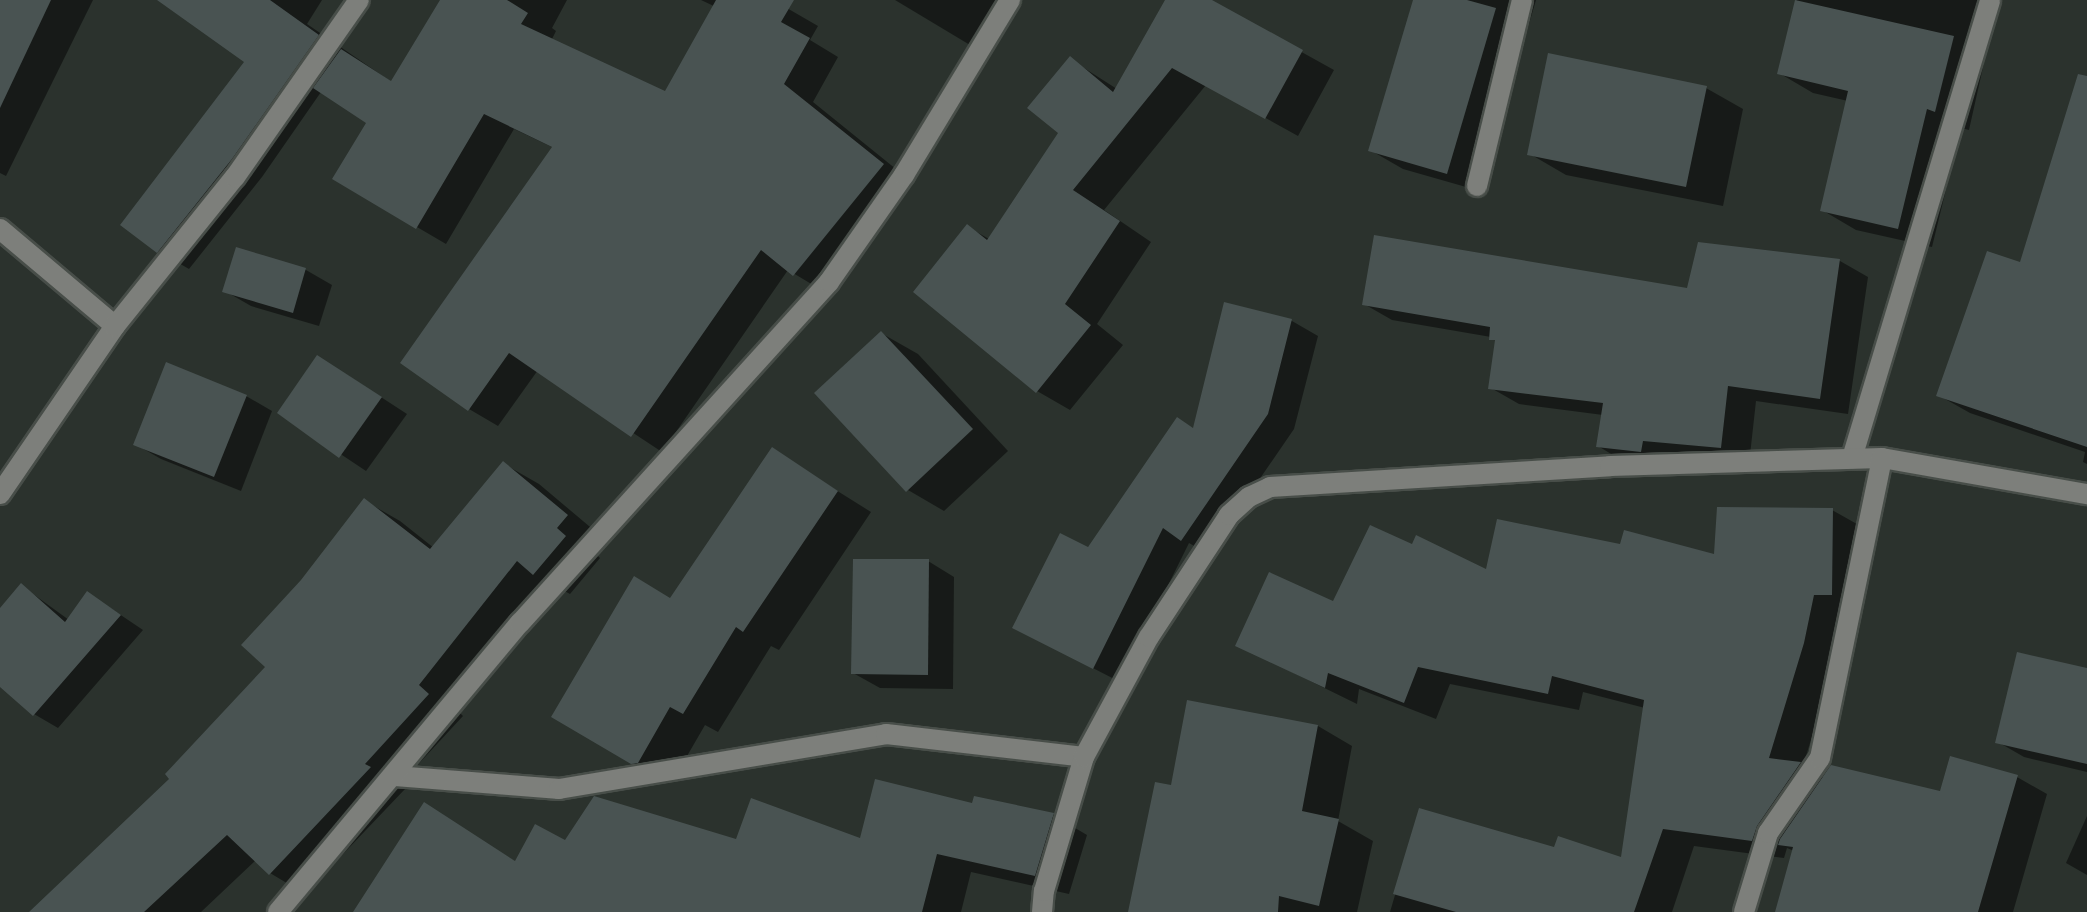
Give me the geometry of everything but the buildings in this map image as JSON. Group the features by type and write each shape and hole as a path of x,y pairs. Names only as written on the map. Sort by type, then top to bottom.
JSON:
{"street":[{"path":"0,494 115,326 235,177 359,0"},
{"path":"278,912 520,623 829,282 904,175 1010,0"},
{"path":"1477,186 1522,0"},
{"path":"1852,458 1990,0"},
{"path":"0,229 115,326"},
{"path":"1744,912 1768,833 1820,758 1882,458"},
{"path":"1042,912 1044,891 1084,757 1149,637 1229,515 1249,497 1270,487 1610,466 1882,458 2087,494"},
{"path":"395,776 559,789 886,734 1084,757"}]}
